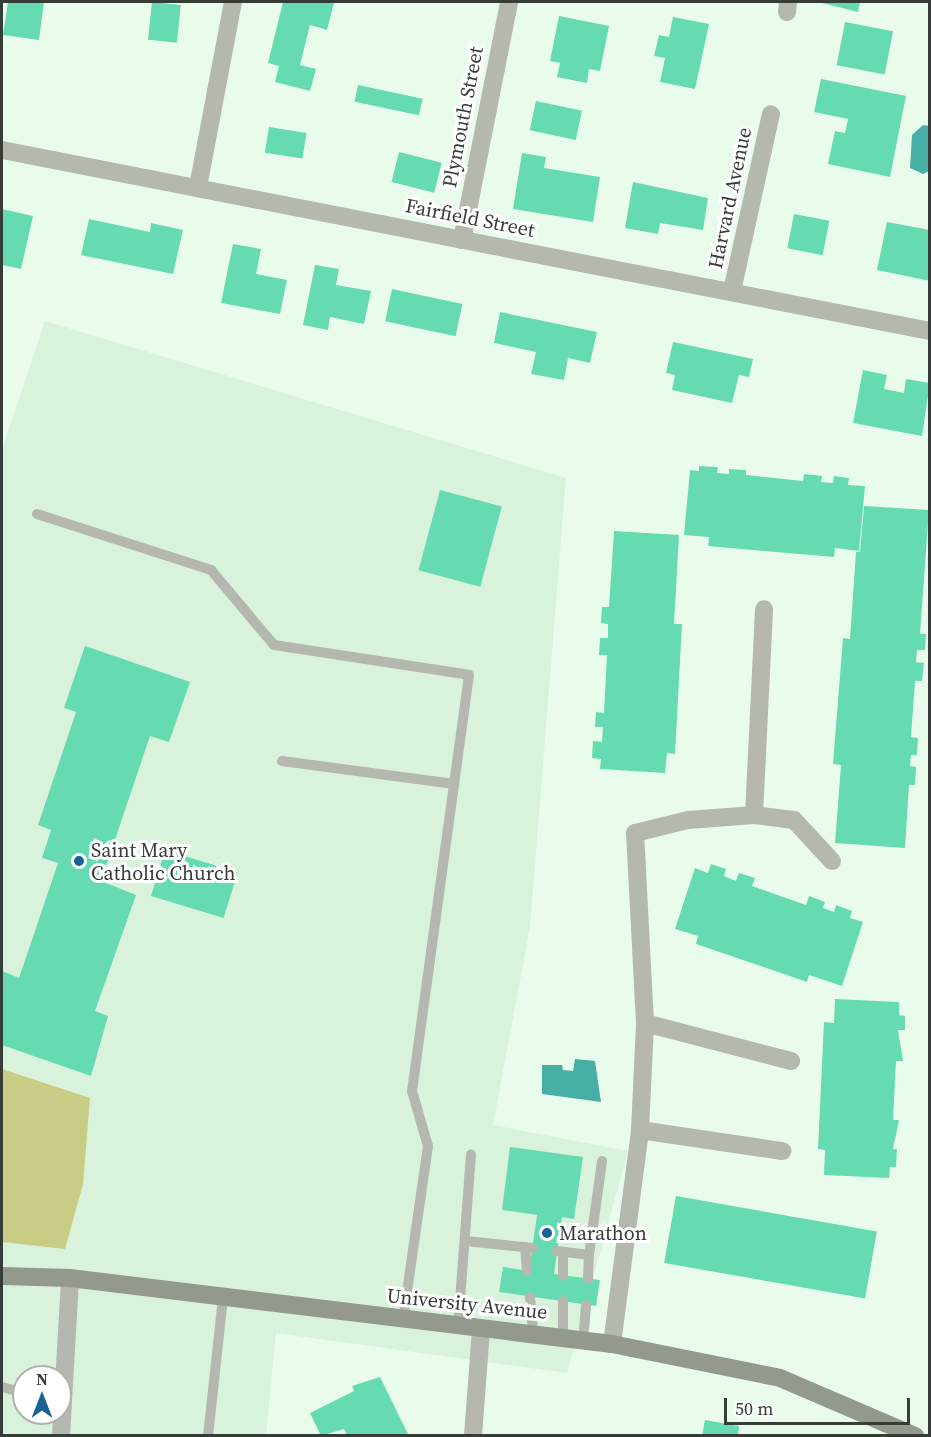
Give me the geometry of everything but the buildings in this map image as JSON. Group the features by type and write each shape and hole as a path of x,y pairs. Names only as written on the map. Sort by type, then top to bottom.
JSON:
{"street":[{"path":"198,187 233,2"},
{"name":"Plymouth Street","path":"462,240 509,2"},
{"name":"Harvard Avenue","path":"732,291 771,114"},
{"name":"Fairfield Street","path":"2,150 930,330"},
{"path":"754,815 764,609"},
{"path":"612,1344 640,1130 645,1023 635,833 688,820 754,815 794,820 832,861"},
{"path":"645,1023 791,1061"},
{"path":"640,1130 782,1151"},
{"name":"University Avenue","path":"2,1275 70,1278 481,1330 612,1344 780,1378 915,1436"},
{"path":"64,1365 70,1278"},
{"path":"473,1436 481,1330"}],"lane":[{"path":"37,514 211,570 274,645 469,675 412,1091 428,1146 403,1320"},
{"path":"282,761 454,784"},
{"path":"458,1327 471,1154"},
{"path":"588,1279 589,1255 602,1161"},
{"path":"466,1240 529,1248 527,1271"},
{"path":"563,1276 560,1252 589,1255"},
{"path":"208,1436 223,1297"},
{"path":"530,1297 533,1334"},
{"path":"563,1301 563,1338"},
{"path":"583,1341 586,1305"}],"shaded area":[{"path":"45,321 566,478 530,927 493,1125 628,1151 567,1373 276,1333 266,1435 2,1436 2,449"}],"green space":[{"path":"2,1069 90,1098 83,1184 65,1249 2,1242"}],"water":[{"path":"923,125 930,126 929,171 923,174 910,168 912,135"},
{"path":"575,1059 595,1061 601,1102 542,1094 542,1065 562,1065 563,1070 573,1071"}],"place":[{"name":"Saint Mary Catholic Church","path":"79,861"},
{"name":"Marathon","path":"547,1233"}]}
